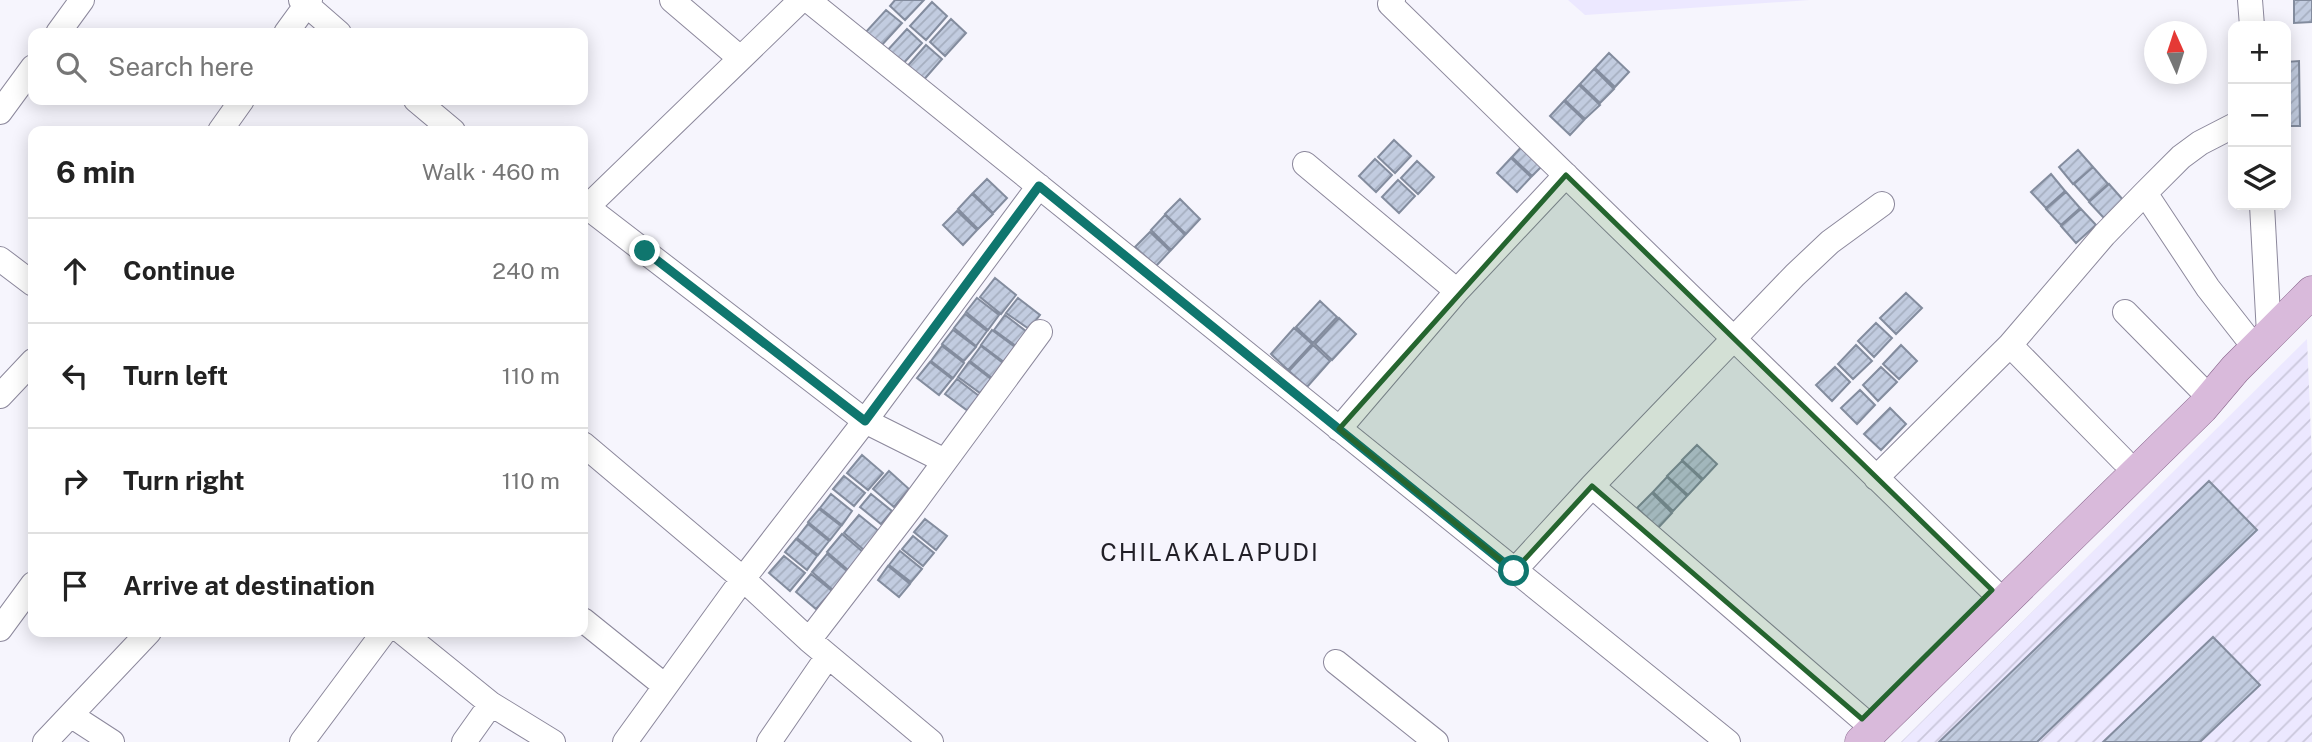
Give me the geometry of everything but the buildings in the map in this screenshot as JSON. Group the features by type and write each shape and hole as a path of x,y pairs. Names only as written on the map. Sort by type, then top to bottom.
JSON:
{"main road":[{"path":"1839,742 1861,731 2202,408 2253,350 2312,292"},
{"path":"1861,731 1992,590 2123,460 2201,389 2253,350"}],"street":[{"path":"62,28 82,0"},
{"path":"672,0 740,58"},
{"path":"588,206 802,0"},
{"path":"808,0 1728,742"},
{"path":"1394,0 1390,4 1992,590"},
{"path":"2250,0 2252,21"},
{"path":"289,28 306,1 333,28"},
{"path":"0,112 28,74"},
{"path":"224,126 238,105"},
{"path":"422,105 447,126"},
{"path":"1876,478 2010,345 2104,234 2145,192 2181,157 2200,143 2228,129"},
{"path":"1305,164 1457,291"},
{"path":"1339,429 1457,291 1566,175"},
{"path":"625,742 743,579 865,421 1039,186"},
{"path":"2145,192 2208,288 2253,350"},
{"path":"1514,571 1733,338 1830,242 1882,204"},
{"path":"2253,350 2262,210"},
{"path":"588,211 865,421 945,461"},
{"path":"0,259 28,280"},
{"path":"2125,312 2201,389"},
{"path":"809,640 1040,332"},
{"path":"2010,345 2123,460"},
{"path":"0,396 28,366"},
{"path":"588,448 931,742"},
{"path":"1592,486 1861,731"},
{"path":"0,629 28,591"},
{"path":"588,624 665,687"},
{"path":"46,742 144,637"},
{"path":"302,742 380,637"},
{"path":"408,637 491,704 553,742"},
{"path":"769,742 828,656"},
{"path":"1336,662 1436,742"},
{"path":"464,742 491,704"},
{"path":"72,716 112,742"}],"highlighted area":[{"path":"1566,175 1992,590 1862,719 1592,486 1514,571 1339,429"}],"shaded area":[{"path":"1568,0 1810,0 1585,15"},
{"path":"2307,339 2312,461 2312,742 1901,742"}],"district":[{"name":"CHILAKALAPUDI","path":"1210,552"}],"route":[{"path":"645,251 865,421 1039,186 1514,571"}]}
